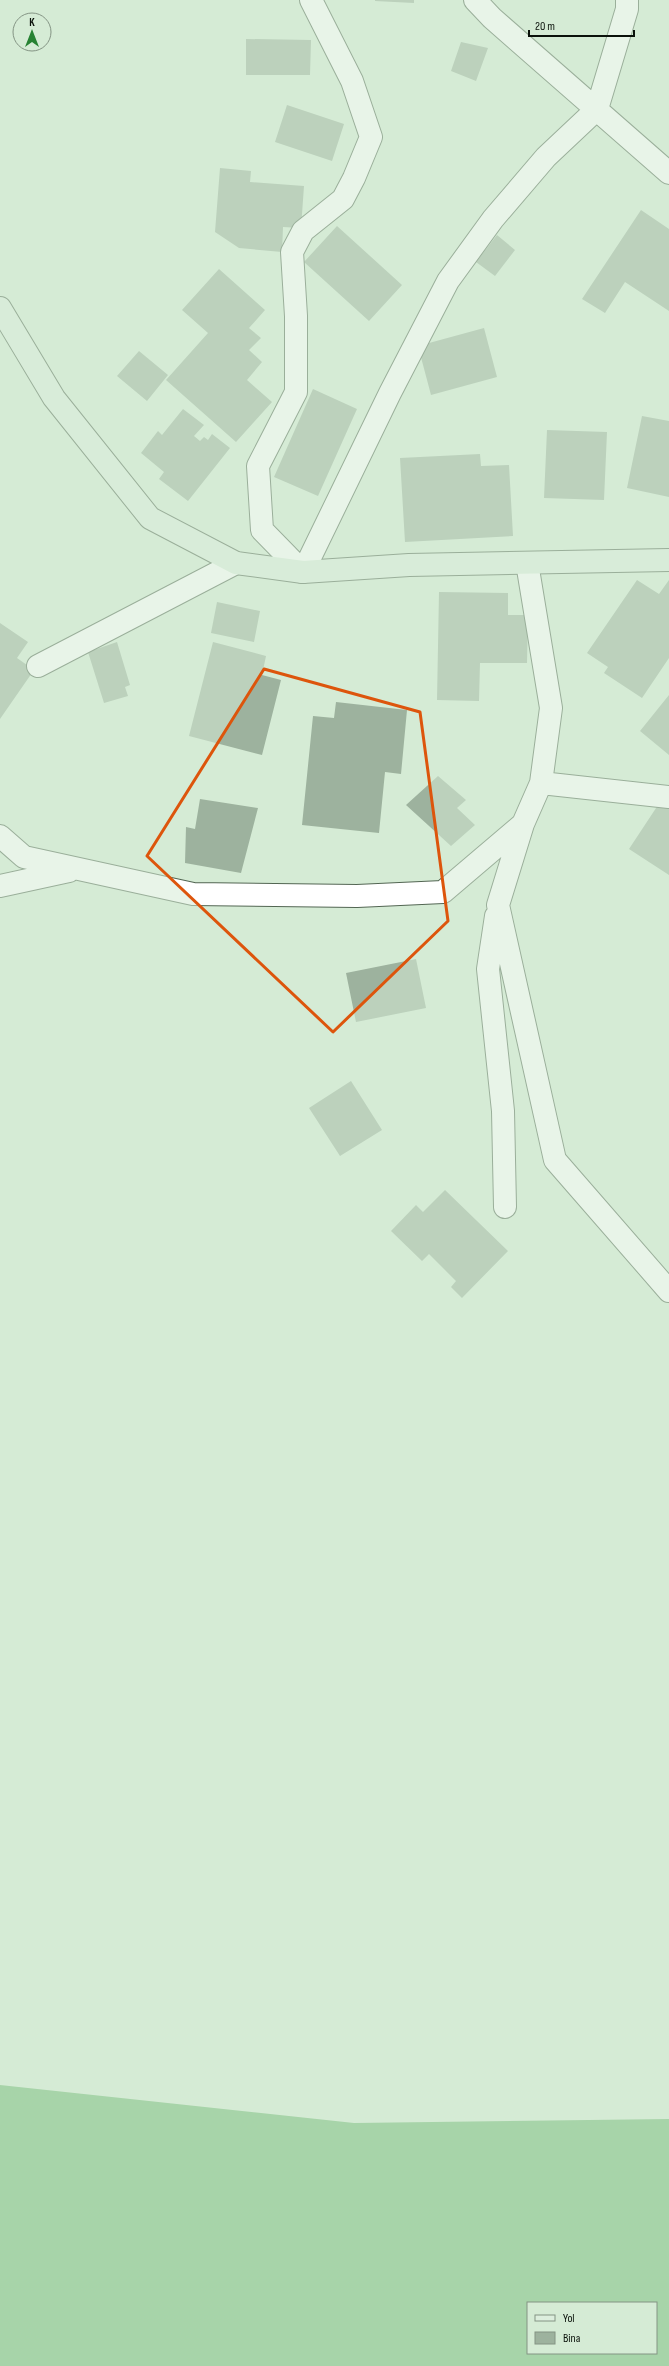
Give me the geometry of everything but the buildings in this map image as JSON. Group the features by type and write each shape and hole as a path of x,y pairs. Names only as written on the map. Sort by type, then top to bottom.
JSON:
{"main road":[{"path":"0,308 54,398 150,518 236,563 303,572 409,565 669,560"}],"street":[{"path":"311,0 352,81 370,137 354,178 343,199 304,231 292,252 296,316 296,392 258,466 262,530 303,572 390,393 448,281 494,219 546,157 597,109 625,16 627,0"},
{"path":"475,0 492,18 669,173"},
{"path":"38,666 236,563"},
{"path":"505,1207 503,1111 488,969 498,905 523,824 540,783 551,708 526,563"},
{"path":"540,783 669,797"},
{"path":"0,836 24,858 193,894 358,896 443,892 523,824"},
{"path":"0,886 75,869"},
{"path":"498,905 555,1160 669,1291"}],"highlighted area":[{"path":"264,669 420,712 448,921 333,1032 147,856"}],"green space":[{"path":"0,2085 354,2123 669,2119 669,2366 0,2366"}]}
